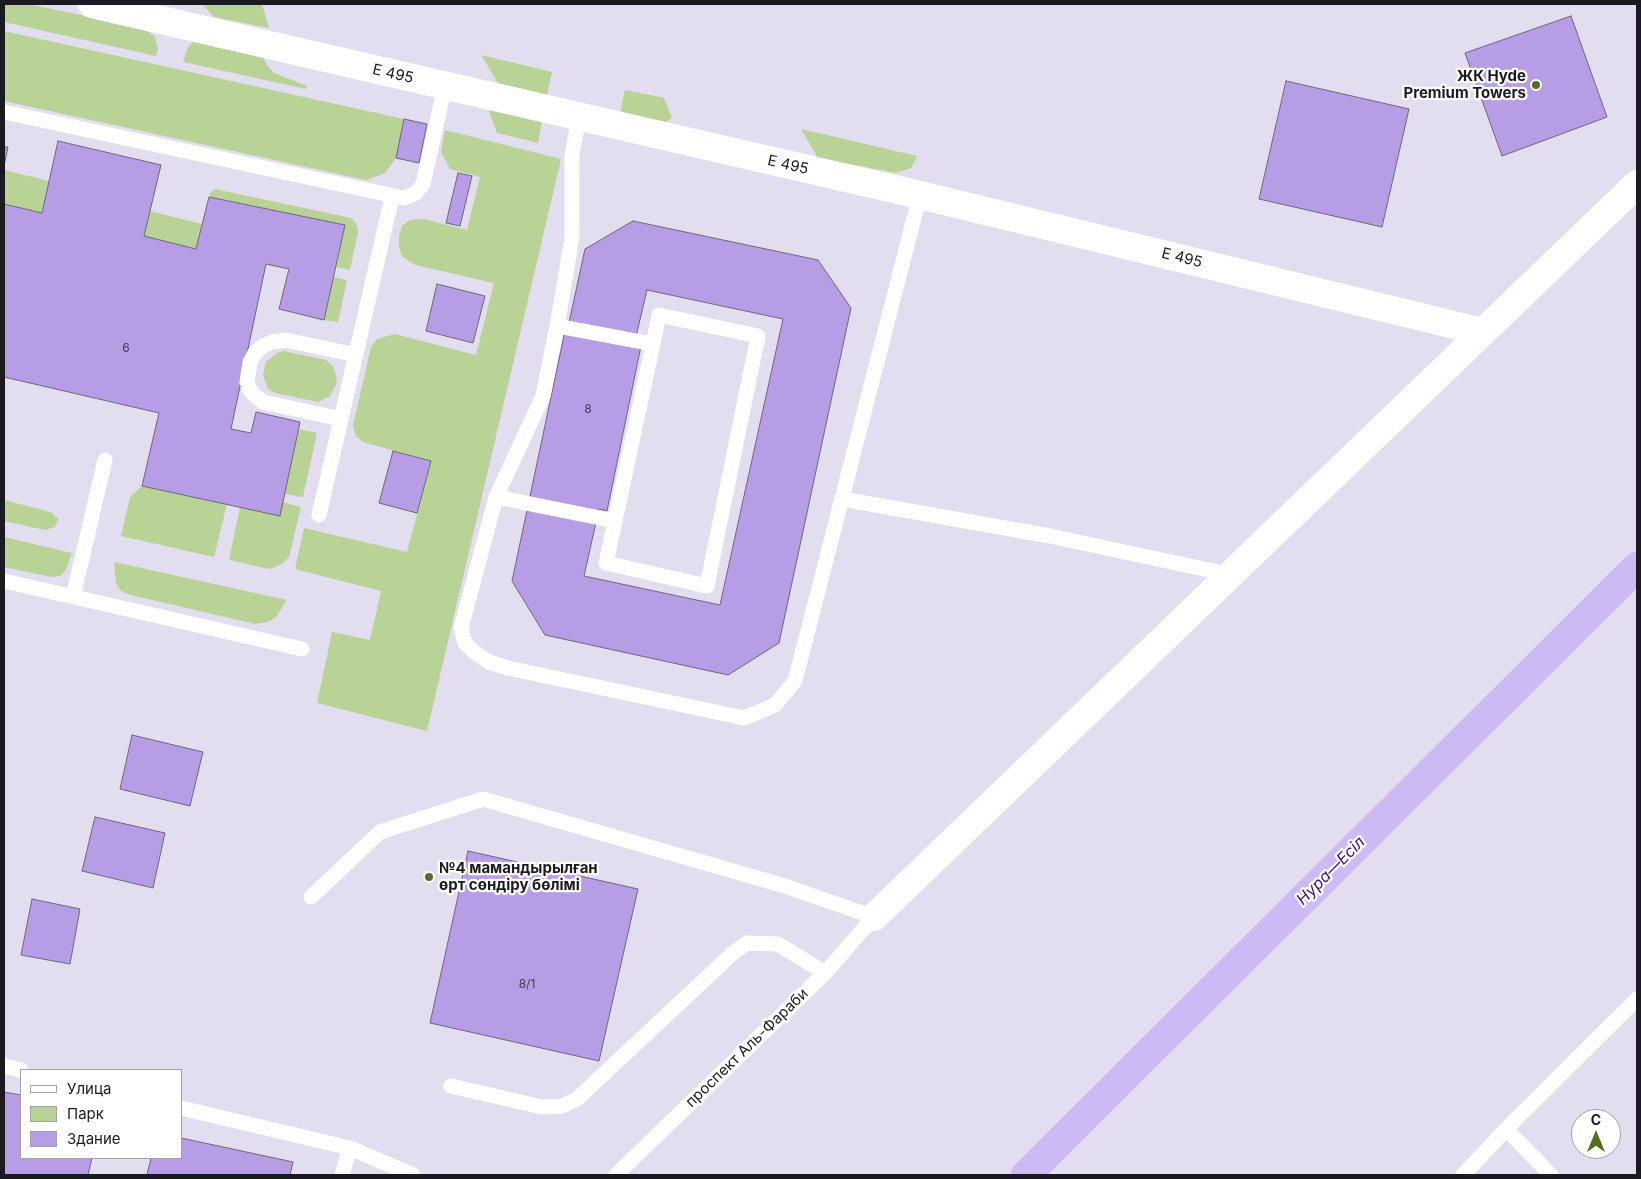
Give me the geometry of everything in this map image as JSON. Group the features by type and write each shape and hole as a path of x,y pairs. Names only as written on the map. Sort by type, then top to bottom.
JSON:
{"street":[{"name":"E 495","path":"92,4 920,195 1483,332"},
{"path":"874,917 1637,184"}],"lane":[{"path":"4,112 392,197 404,198 416,193 423,184 445,86"},
{"path":"579,117 572,155 572,238 557,326 542,396 496,497 461,628 465,643 474,652 489,662 508,668 744,718 775,706 795,681 920,195"},
{"path":"319,515 392,197"},
{"path":"659,315 758,336 707,586 606,563 653,344 659,315"},
{"path":"557,326 653,344"},
{"path":"341,419 263,402 252,392 247,382 250,362 254,352 263,346 272,342 286,340 356,355"},
{"path":"73,597 105,460"},
{"path":"496,497 615,521"},
{"path":"842,499 1050,536 1232,574"},
{"path":"4,581 302,649"},
{"path":"311,898 380,832 483,799 785,886 874,917"},
{"name":"проспект Аль-Фараби","path":"616,1175 825,973 874,917"},
{"path":"451,1086 542,1107 562,1106 577,1099 733,953 747,944 778,944 825,973"},
{"path":"1463,1175 1506,1129 1637,999"},
{"path":"4,1066 20,1070"},
{"path":"182,1108 350,1148 413,1175"},
{"path":"1506,1129 1551,1175"},
{"path":"342,1175 350,1148"}],"green space":[{"path":"4,4 28,4 143,28 155,37 158,49 156,56 4,22"},
{"path":"202,4 262,4 269,28 214,17"},
{"path":"4,31 404,119 396,158 385,173 366,180 4,101"},
{"path":"201,41 262,54 266,64 274,73 307,86 306,89 183,62 188,47 193,42"},
{"path":"481,55 552,72 547,95 498,83"},
{"path":"625,90 664,98 672,118 666,122 620,114"},
{"path":"488,108 542,120 538,143 497,133"},
{"path":"801,129 917,156 911,168 896,173 818,158"},
{"path":"445,130 561,159 427,731 317,703 332,632 370,640 381,591 295,569 304,528 407,552 431,461 363,442 356,436 353,426 371,347 377,339 395,334 476,355 494,283 415,265 402,256 399,247 399,236 402,226 410,220 424,219 467,230 480,177 450,169 441,152"},
{"path":"4,170 49,181 42,213 4,204"},
{"path":"215,189 351,218 356,223 358,232 350,270 336,267 345,225 209,197 210,193"},
{"path":"150,211 202,224 196,249 144,236"},
{"path":"334,277 347,280 338,322 324,320"},
{"path":"284,351 326,360 333,366 337,378 336,385 330,396 318,402 275,393 268,389 263,375 266,362 277,353"},
{"path":"298,429 317,433 303,497 284,494"},
{"path":"142,486 227,504 214,557 121,536 130,497"},
{"path":"4,500 51,512 58,519 55,527 45,530 4,521"},
{"path":"283,502 301,507 289,557 282,564 270,569 229,560 240,507"},
{"path":"4,537 72,553 66,570 60,576 51,577 4,567"},
{"path":"114,562 287,600 276,617 268,622 255,624 121,591 116,583"}],"building":[{"name":"ЖК Hyde Premium Towers","path":"1571,16 1607,117 1502,156 1465,53"},
{"path":"1286,81 1409,109 1382,227 1259,199"},
{"path":"404,119 427,124 419,163 396,158"},
{"path":"58,141 161,165 144,236 196,249 209,197 345,225 324,320 279,309 289,269 266,264 231,429 251,433 256,412 300,422 280,516 142,486 159,413 4,377 4,204 42,213"},
{"path":"4,147 8,147 4,166"},
{"path":"458,173 472,176 460,226 446,223"},
{"path":"633,221 818,260 851,308 779,643 728,675 545,635 512,581 565,331 567,332 585,249","holes":["647,290 783,319 720,605 584,576 599,509 607,511 641,346 634,345"]},
{"path":"437,284 485,296 473,343 426,331"},
{"path":"393,451 431,461 417,513 379,503"},
{"path":"132,735 203,752 190,806 120,789"},
{"path":"95,817 165,833 153,888 82,871"},
{"path":"468,851 638,889 599,1061 430,1023"},
{"path":"32,899 80,909 70,964 21,955"},
{"path":"4,1092 20,1095 20,1159 92,1159 88,1175 4,1175"},
{"path":"182,1138 293,1162 290,1175 147,1175 151,1159 182,1159"}],"waterway":[{"name":"Нура—Есіл","path":"1026,1175 1637,567"}],"place":[{"name":"ЖК Hyde Premium Towers","path":"1536,85"},
{"name":"№4 мамандырылған өрт сөндіру бөлімі","path":"429,877"}]}
